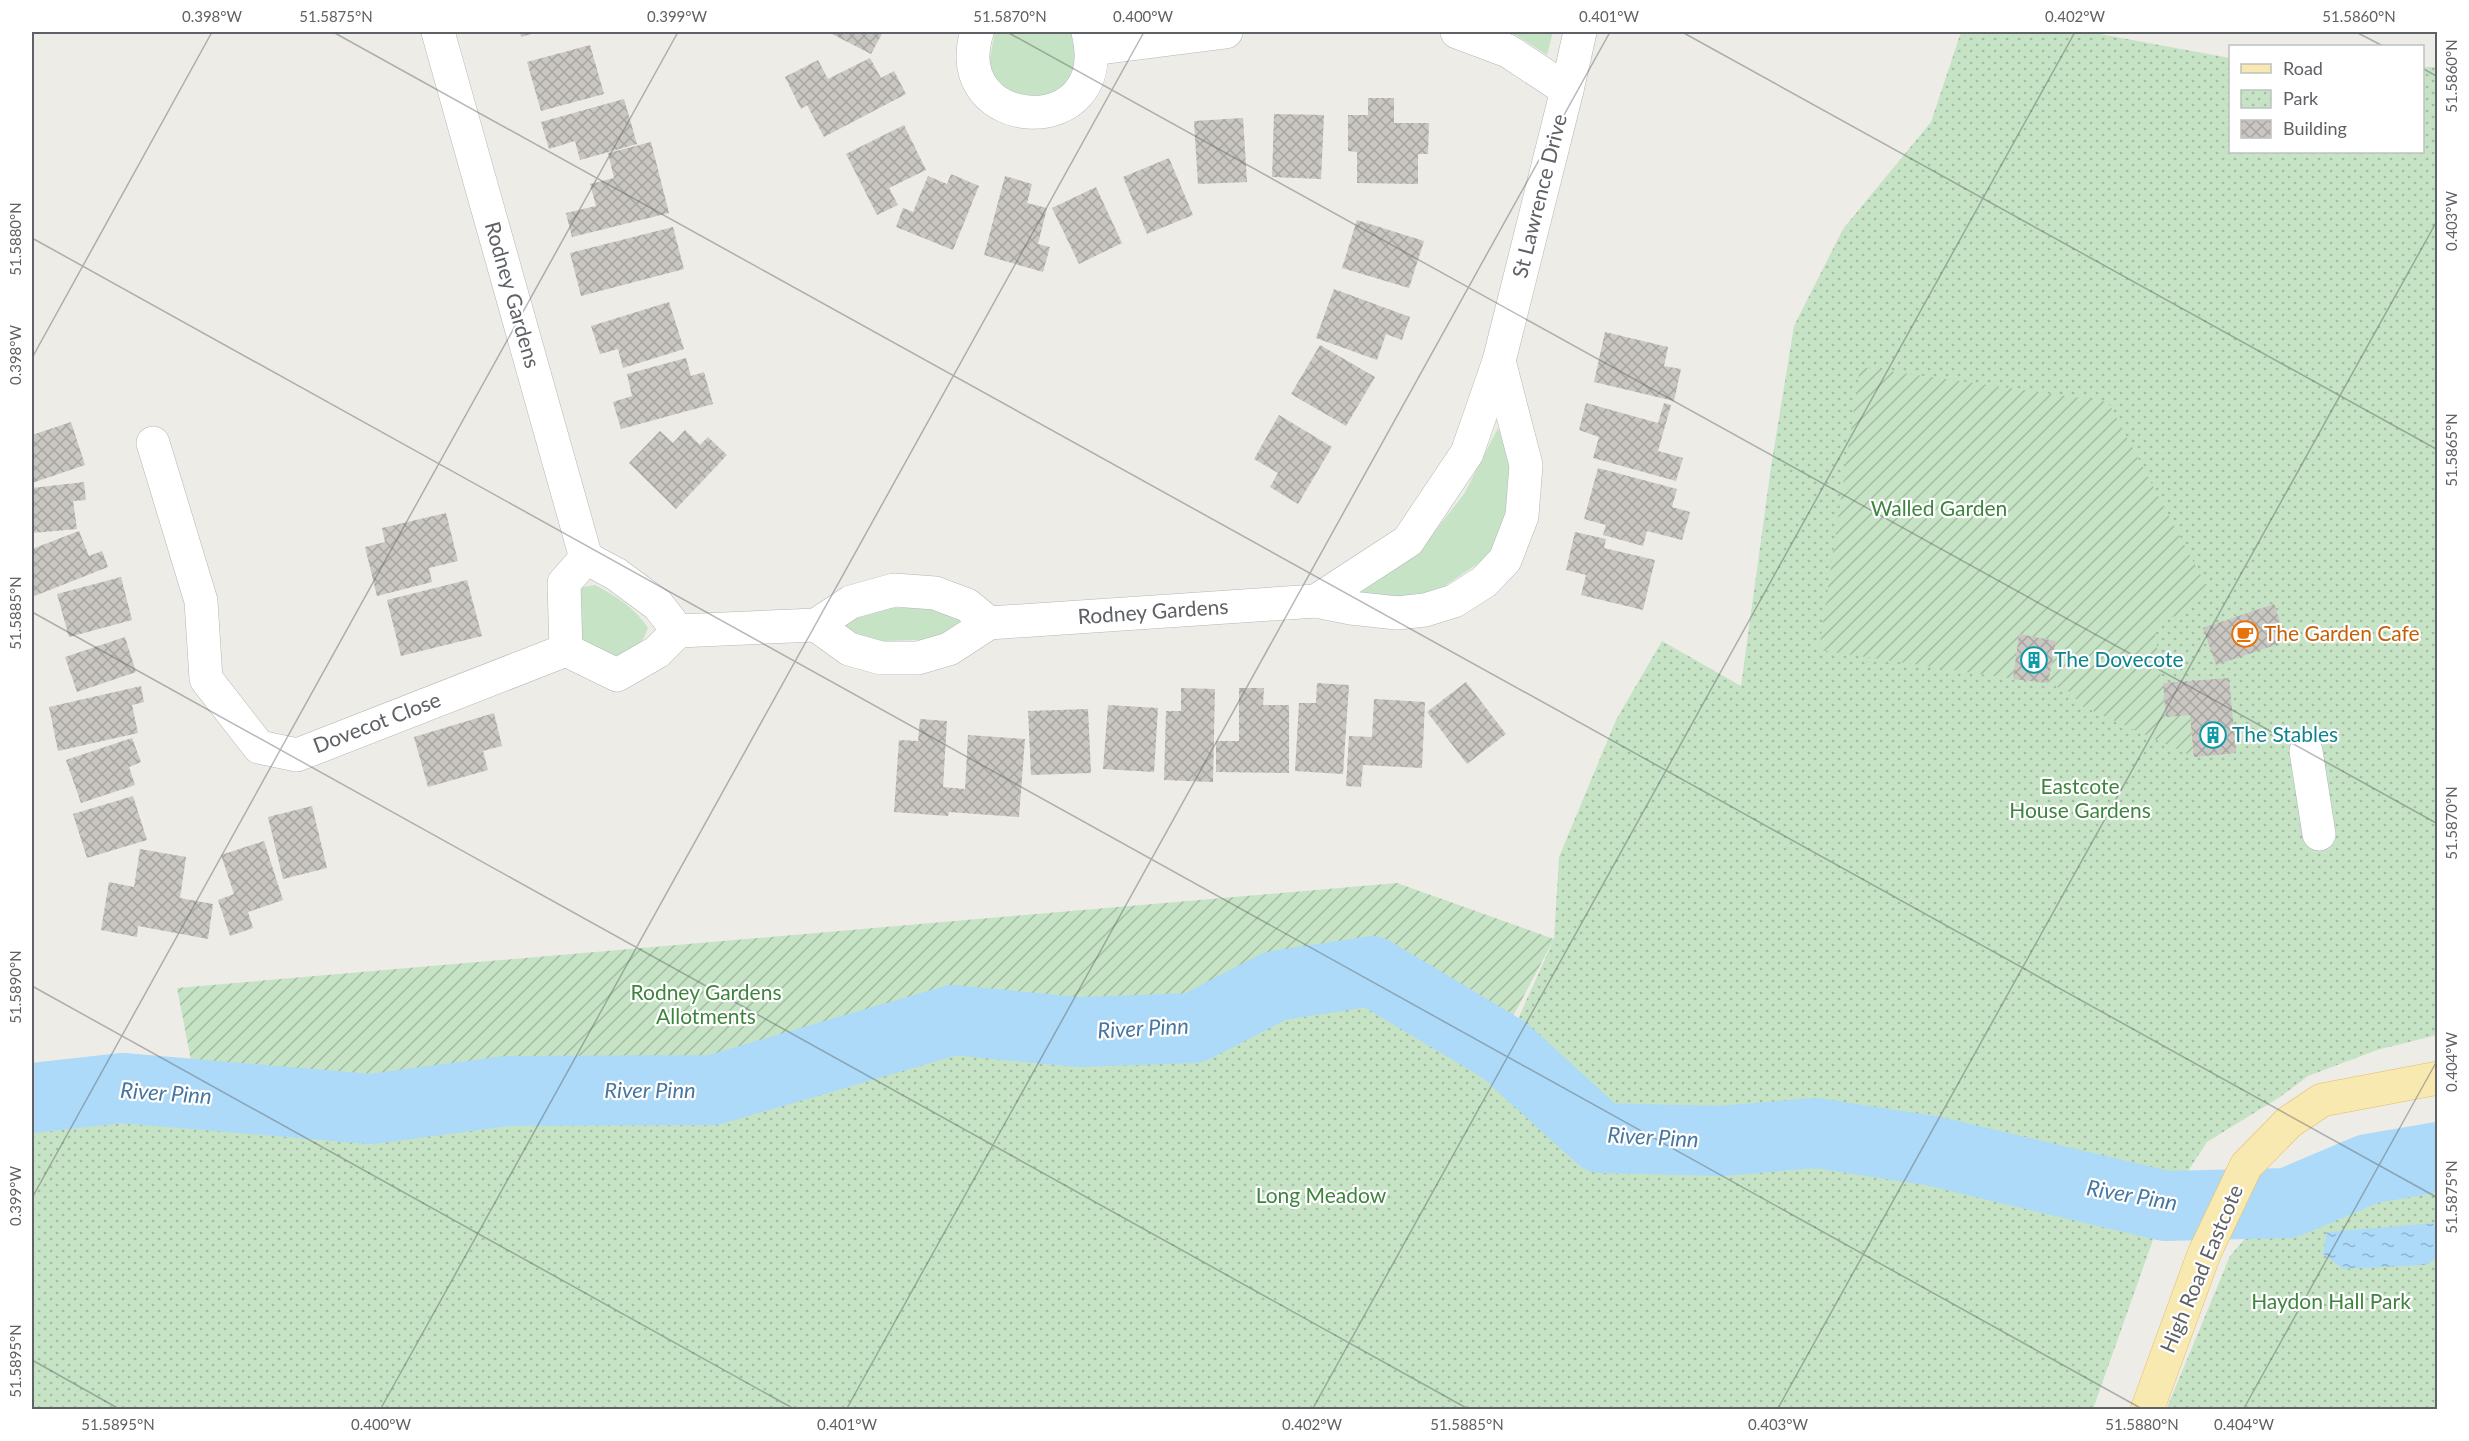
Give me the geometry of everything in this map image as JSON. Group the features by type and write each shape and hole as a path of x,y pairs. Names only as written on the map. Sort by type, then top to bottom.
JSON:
{"main road":[{"name":"High Road Eastcote","path":"2146,1410 2192,1284 2246,1166 2289,1122 2322,1100 2438,1078"}],"street":[{"name":"Rodney Gardens","path":"438,32 586,558"},
{"path":"977,32 973,46 974,66 981,84 994,100 1012,110 1032,114 1051,111 1069,102 1083,87 1091,68 1090,40 1226,32"},
{"path":"1457,32 1508,51 1568,90"},
{"name":"St Lawrence Drive","path":"1316,601 1408,541 1467,453 1498,361 1568,90 1580,32"},
{"name":"St Lawrence Drive","path":"1316,601 1351,608 1398,613 1425,610 1454,601 1484,582 1505,560 1522,516 1526,465 1498,361"},
{"name":"Dovecot Close","path":"153,443 201,601 207,679 259,747 297,755 566,650"},
{"path":"678,631 658,605 616,574 586,558 564,583 566,650 617,675 657,652 678,631 816,625 851,602 894,590 935,593 968,605 990,623"},
{"name":"Rodney Gardens","path":"816,625 849,649 881,657 918,658 949,649 990,623 1316,601"},
{"path":"2306,751 2319,834"}],"green space":[{"path":"995,32 1070,32 1075,39 1078,54 1068,83 1056,93 1027,99 1002,87 993,75 989,62"},
{"path":"1506,32 1553,32 1547,55 1516,35"},
{"path":"1961,32 2089,32 2229,58 2229,153 2424,153 2424,67 2437,67 2437,1035 2377,1050 2308,1076 2280,1097 2207,1142 2165,1206 2093,1409 32,1410 32,1076 167,1092 888,1060 1372,971 1595,1133 1504,1050 1554,939 1559,857 1616,720 1662,641 1741,686 1771,467 1794,326 1843,229 1931,122"},
{"name":"Walled Garden","path":"1860,367 2108,402 2208,589 2184,611 2154,623 2166,717 2190,715 2194,757 2082,706 2070,692 2048,683 2056,642 2019,635 2013,679 1819,650"},
{"path":"1498,428 1510,459 1510,499 1498,550 1439,590 1393,601 1356,594 1417,554 1464,494"},
{"path":"595,585 624,603 648,628 642,641 634,650 626,654 607,654 576,636 577,588"},
{"path":"854,608 950,608 970,622 947,639 857,642 835,626"},
{"name":"Rodney Gardens Allotments","path":"1397,883 1554,939 1504,1033 1354,951 1186,1008 958,1006 721,1067 509,1077 193,1071 177,988"},
{"name":"Haydon Hall Park","path":"2437,1127 2437,1409 2166,1410 2230,1256 2278,1200 2357,1148"}],"water":[{"path":"2437,1223 2437,1259 2424,1265 2343,1269 2323,1254 2327,1232"}],"building":[{"path":"520,32 538,32 521,37"},
{"path":"828,32 883,32 871,54"},
{"path":"590,45 604,94 541,111 527,62"},
{"path":"870,58 881,78 894,71 906,94 824,137 807,105 801,109 785,77 818,60 828,79"},
{"path":"1368,98 1394,98 1394,123 1429,123 1428,154 1418,154 1418,184 1357,183 1357,152 1348,151 1348,115 1368,115"},
{"path":"624,99 637,144 580,160 575,141 549,149 541,122"},
{"path":"1274,114 1324,115 1321,179 1272,177"},
{"path":"1243,118 1247,182 1198,184 1194,121"},
{"path":"904,125 926,170 889,188 898,205 877,215 846,154"},
{"path":"651,142 669,213 572,237 566,213 596,206 590,184 614,178 608,153"},
{"path":"1169,158 1193,215 1147,234 1123,177"},
{"path":"951,174 979,186 953,250 896,227 903,208 913,212 928,176 947,184"},
{"path":"1005,176 1032,184 1027,203 1047,208 1038,244 1050,247 1043,272 984,255"},
{"path":"1096,187 1122,243 1079,264 1052,208"},
{"path":"1357,220 1424,241 1409,288 1342,268"},
{"path":"673,227 684,269 581,296 570,253"},
{"path":"1334,289 1410,317 1402,340 1386,334 1377,360 1316,338"},
{"path":"669,302 684,349 623,368 618,349 600,354 591,326"},
{"path":"1605,332 1668,347 1664,366 1681,369 1674,401 1594,382"},
{"path":"1320,345 1375,377 1346,426 1291,394"},
{"path":"686,358 691,376 704,372 713,404 621,429 613,402 632,396 627,374"},
{"path":"1586,403 1658,423 1664,403 1671,405 1658,451 1683,458 1676,481 1593,458 1599,437 1579,430"},
{"path":"1279,415 1332,447 1298,504 1270,487 1278,473 1254,459"},
{"path":"71,422 85,465 32,483 32,435"},
{"path":"685,430 700,445 708,437 727,455 676,509 629,463 660,431 673,443"},
{"path":"1598,468 1677,489 1672,507 1690,512 1682,540 1647,531 1643,546 1603,535 1606,525 1584,519"},
{"path":"84,482 86,500 73,501 77,529 32,533 32,488"},
{"path":"446,513 458,561 429,568 432,582 377,596 365,547 385,542 382,528"},
{"path":"79,531 89,556 102,551 108,567 32,597 32,549"},
{"path":"1575,532 1606,539 1604,548 1655,560 1643,610 1581,595 1586,575 1566,570"},
{"path":"121,577 132,620 69,637 57,594"},
{"path":"467,580 482,636 401,656 387,600"},
{"name":"The Garden Cafe","path":"2274,604 2287,641 2216,665 2203,628"},
{"name":"The Dovecote","path":"2019,634 2056,641 2048,683 2013,679"},
{"path":"125,637 136,672 77,692 65,657"},
{"name":"The Stables","path":"2229,678 2236,753 2194,757 2190,715 2166,717 2163,683"},
{"path":"1466,682 1506,734 1467,764 1427,712"},
{"path":"1317,683 1349,685 1343,774 1295,771 1299,703 1316,703"},
{"path":"141,686 144,702 132,705 138,733 58,751 49,707"},
{"path":"1181,688 1215,689 1213,782 1164,780 1166,711 1181,711"},
{"path":"1239,688 1264,688 1263,705 1289,705 1289,773 1216,772 1216,741 1239,741"},
{"path":"1374,699 1425,702 1422,768 1363,765 1361,787 1346,786 1349,736 1372,737"},
{"path":"1108,705 1158,708 1154,772 1103,769"},
{"path":"1088,709 1091,773 1031,775 1028,711"},
{"path":"494,713 502,746 483,751 488,770 428,787 414,737"},
{"path":"920,719 947,721 943,787 965,789 968,735 1025,739 1019,817 949,812 948,816 894,812 899,740 918,741"},
{"path":"132,738 141,762 129,767 135,785 81,803 66,760"},
{"path":"133,796 147,840 87,858 73,814"},
{"path":"312,806 327,868 283,879 268,817"},
{"path":"264,841 283,900 248,912 253,928 230,936 218,900 234,894 221,855"},
{"path":"140,849 186,857 180,898 213,904 208,939 138,926 137,937 101,930 109,882 134,887"}],"waterway":[{"name":"River Pinn","path":"32,1098 122,1088 371,1109 507,1091 713,1090 953,1020 1078,1032 1194,1028 1275,986 1372,971 1504,1050 1601,1138 1721,1141 1816,1133 1933,1151 2165,1206 2288,1203 2368,1169 2438,1157"}],"place":[{"name":"The Garden Cafe","path":"2245,634"},
{"name":"The Dovecote","path":"2034,660"},
{"name":"The Stables","path":"2213,735"}],"park label":[{"name":"Eastcote House Gardens","path":"2080,799"},
{"name":"Long Meadow","path":"1321,1196"}]}
